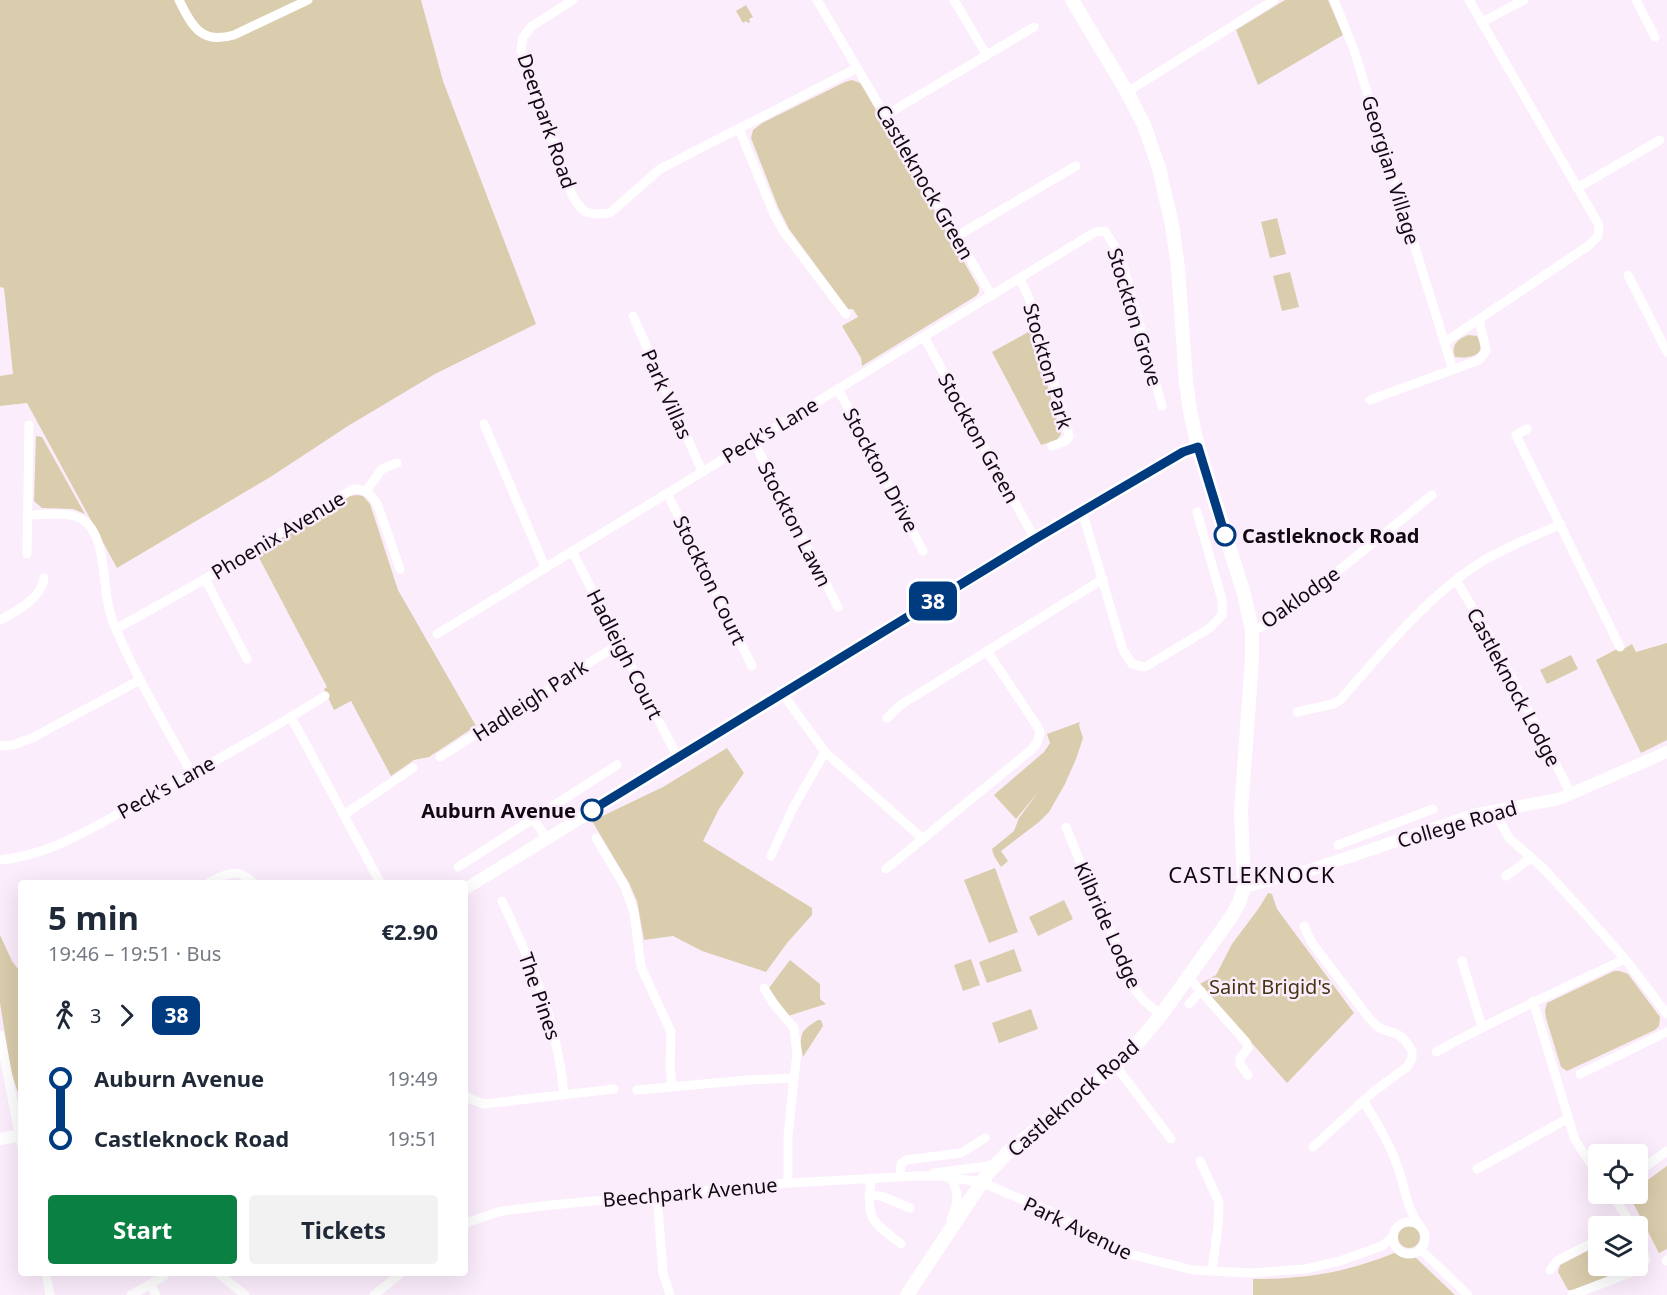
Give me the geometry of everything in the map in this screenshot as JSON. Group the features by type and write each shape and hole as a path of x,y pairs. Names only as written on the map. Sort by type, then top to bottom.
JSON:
{"main road":[{"name":"Castleknock Road","path":"907,1295 981,1182 999,1162 1115,1065 1147,1033 1231,917 1244,887 1241,811 1252,630 1244,594 1198,447 1185,382 1178,268 1171,219 1159,168 1148,134 1127,92 1072,0"}],"street":[{"path":"179,0 191,24 202,34 213,38 224,38 308,0"},
{"name":"Castleknock Green","path":"817,0 992,296"},
{"path":"954,0 986,54"},
{"path":"1127,92 1274,0"},
{"name":"Georgian Village","path":"1334,0 1354,50 1453,370"},
{"path":"1444,342 1588,246 1598,236 1599,225 1469,0"},
{"path":"1482,22 1524,0"},
{"path":"1636,0 1655,37"},
{"name":"Deerpark Road","path":"571,1 527,31 523,37 521,50 565,176 573,197 580,207 593,214 610,213 660,169 739,129"},
{"path":"886,115 1034,27"},
{"path":"846,314 784,232 774,214 739,129 857,68"},
{"path":"1577,188 1660,140"},
{"path":"957,236 1076,166"},
{"name":"Peck's Lane","path":"437,634 1095,232 1104,231"},
{"name":"Stockton Grove","path":"1104,231 1118,252 1125,273 1161,406"},
{"path":"1628,275 1667,352"},
{"name":"Stockton Park","path":"1020,279 1029,298 1069,436 1066,441 1052,447"},
{"name":"Park Villas","path":"633,316 702,471"},
{"path":"1370,400 1479,360 1486,351 1479,319"},
{"name":"Stockton Green","path":"924,337 1035,539"},
{"name":"Stockton Drive","path":"838,389 923,551"},
{"path":"484,424 545,567"},
{"path":"27,554 29,425"},
{"path":"1527,429 1516,435 1620,647"},
{"name":"Stockton Lawn","path":"753,440 838,607"},
{"path":"468,887 1035,539 1172,458 1198,447"},
{"path":"366,491 382,469 397,463"},
{"name":"Phoenix Avenue","path":"116,628 205,579 353,489 366,491 378,506 400,569"},
{"name":"Stockton Court","path":"667,493 752,666"},
{"name":"Oaklodge","path":"1252,630 1268,624 1296,605 1432,495"},
{"path":"1082,511 1123,650 1132,664 1140,667 1151,665 1210,628 1222,615 1222,600 1197,512"},
{"path":"27,515 68,514 77,517 92,529 101,547 108,605 116,628 140,680 192,774"},
{"path":"1297,712 1333,704 1340,700 1388,644 1456,580 1479,564 1561,524"},
{"name":"Hadleigh Court","path":"572,551 678,758"},
{"path":"0,620 25,605 39,592 44,578"},
{"path":"205,579 247,659"},
{"path":"887,718 899,706 1103,579"},
{"name":"Castleknock Lodge","path":"1456,580 1496,646 1570,794"},
{"name":"Hadleigh Park","path":"440,757 619,644"},
{"path":"886,869 1031,750 1037,742 1040,732 1037,726 987,651"},
{"path":"0,746 13,745 32,738 140,680"},
{"path":"782,693 825,752 923,839"},
{"name":"Peck's Lane","path":"0,860 24,858 66,842 192,774 325,696"},
{"path":"291,717 379,880"},
{"path":"771,856 793,808 825,752"},
{"name":"College Road","path":"1244,887 1313,869 1432,828 1494,810 1547,801 1570,794 1667,752"},
{"path":"458,867 617,765"},
{"path":"345,814 413,768"},
{"path":"1338,845 1432,809"},
{"path":"1494,810 1509,838 1587,916 1667,1014"},
{"path":"533,818 546,838"},
{"name":"Kilbride Lodge","path":"1066,826 1136,991 1161,1016"},
{"path":"1372,833 1378,847"},
{"path":"596,838 624,885 634,912 641,968 671,1032 672,1086"},
{"path":"1506,876 1531,858"},
{"path":"214,880 225,874 238,873 250,880"},
{"name":"The Pines","path":"502,901 523,944 556,1038 564,1095"},
{"path":"1304,926 1312,943 1369,1018 1379,1028 1397,1034 1409,1044 1412,1058 1407,1067 1382,1084 1313,1147"},
{"path":"1436,1052 1533,1001 1625,960"},
{"path":"1462,961 1482,1027"},
{"path":"1188,977 1248,1046 1248,1050 1240,1058 1240,1064 1248,1076"},
{"path":"764,988 794,1028 797,1054 788,1136 788,1183"},
{"path":"1190,1004 1201,991"},
{"path":"1533,1001 1567,1119 1580,1150 1588,1161"},
{"path":"1580,1074 1667,1032"},
{"path":"0,1035 18,1128"},
{"path":"1115,1065 1171,1139"},
{"path":"638,1090 794,1078"},
{"path":"468,1097 483,1104 614,1089"},
{"path":"1363,1101 1377,1121 1388,1143 1398,1167 1413,1218 1420,1226 1425,1235 1420,1250 1404,1253 1396,1247 1393,1237 1396,1227 1411,1222 1420,1226"},
{"path":"1477,1169 1567,1119"},
{"path":"900,1177 900,1167 906,1160 961,1153 985,1137"},
{"path":"0,1139 18,1138"},
{"path":"1648,1165 1667,1151"},
{"path":"1200,1161 1219,1202 1212,1271"},
{"name":"Beechpark Avenue","path":"468,1222 512,1209 788,1183 917,1176 988,1166 999,1162"},
{"name":"Beechpark Avenue","path":"917,1176 981,1182"},
{"path":"944,1239 958,1199 957,1189 951,1178"},
{"path":"871,1179 869,1210 874,1220 901,1244"},
{"name":"Park Avenue","path":"981,1182 1057,1215 1129,1254 1174,1266 1212,1271 1289,1271 1324,1266 1382,1246 1393,1237"},
{"path":"657,1195 663,1273 670,1295"},
{"path":"869,1196 881,1196 910,1208"},
{"path":"1550,1270 1557,1261 1588,1245"},
{"path":"1420,1250 1468,1295"},
{"path":"46,1276 50,1295"},
{"path":"131,1295 164,1276"},
{"path":"221,1276 245,1295"},
{"path":"1572,1295 1622,1276"},
{"path":"374,1295 388,1277"},
{"path":"150,1284 156,1295"}],"green space":[{"path":"0,0 421,0 443,81 536,324 435,374 348,426 272,476 117,568 27,403 0,406 0,376 13,374 4,288 0,287"},
{"path":"1285,0 1328,0 1343,35 1258,85 1236,30"},
{"path":"746,5 753,17 749,19 750,22 743,23 736,11"},
{"path":"852,80 860,83 865,91 979,288 976,296 862,366 861,358 842,326 858,317 853,309 848,309 789,229 751,138 753,130 762,123"},
{"path":"1277,218 1286,254 1270,258 1261,222"},
{"path":"1290,272 1299,307 1282,311 1273,276"},
{"path":"1032,330 1061,434 1057,440 1041,445 992,352"},
{"path":"1469,335 1477,336 1481,348 1479,352 1472,356 1455,357 1456,343"},
{"path":"36,436 42,437 85,514 73,509 42,508 34,501"},
{"path":"350,496 363,496 370,504 398,590 476,726 429,757 414,760 391,776 351,701 334,710 324,689 327,687 256,552"},
{"path":"1667,643 1667,740 1641,753 1596,660 1632,644 1636,652"},
{"path":"1571,655 1578,669 1547,684 1540,670"},
{"path":"1080,722 1083,738 1065,784 1049,812 1001,851 1008,861 1001,867 992,849 1014,831 1019,818 1039,791 1016,819 994,795 1044,752 1050,743 1047,734"},
{"path":"727,748 744,773 719,809 703,841 812,908 812,915 787,943 766,972 702,951 673,936 644,940 637,901 629,883 592,821 663,787"},
{"path":"995,868 1018,932 989,943 964,880"},
{"name":"Saint Brigid's","path":"1268,893 1272,894 1277,909 1354,1013 1287,1083 1200,984 1216,975 1232,944"},
{"path":"1064,900 1073,919 1038,936 1029,917"},
{"path":"0,935 18,969 18,1093 11,1071 0,1003"},
{"path":"1014,949 1022,971 987,983 979,962"},
{"path":"971,959 980,985 963,991 954,965"},
{"path":"790,960 820,984 820,999 826,1004 788,1016 769,988"},
{"path":"1614,971 1628,974 1660,1017 1659,1026 1655,1030 1567,1071 1561,1067 1546,1018 1547,1003"},
{"path":"1031,1009 1038,1029 999,1043 992,1023"},
{"path":"821,1020 823,1026 803,1057 802,1035 807,1027"},
{"path":"1667,1166 1667,1249 1659,1253 1648,1232 1648,1216 1640,1216 1634,1204 1648,1204 1648,1180"},
{"path":"1409,1226 1417,1229 1420,1237 1417,1245 1409,1248 1401,1245 1398,1237 1401,1229"},
{"path":"1588,1251 1588,1276 1609,1276 1568,1290 1558,1272 1560,1265"},
{"path":"1394,1253 1414,1256 1455,1295 1253,1295 1253,1279 1290,1278 1342,1270"}],"bus line":[{"name":"38","path":"592,810 1035,539 1183,452 1198,447 1225,535"}],"place":[{"name":"Castleknock Road","path":"1225,535"},
{"name":"Auburn Avenue","path":"592,810"}],"district":[{"name":"CASTLEKNOCK","path":"1252,874"}]}
